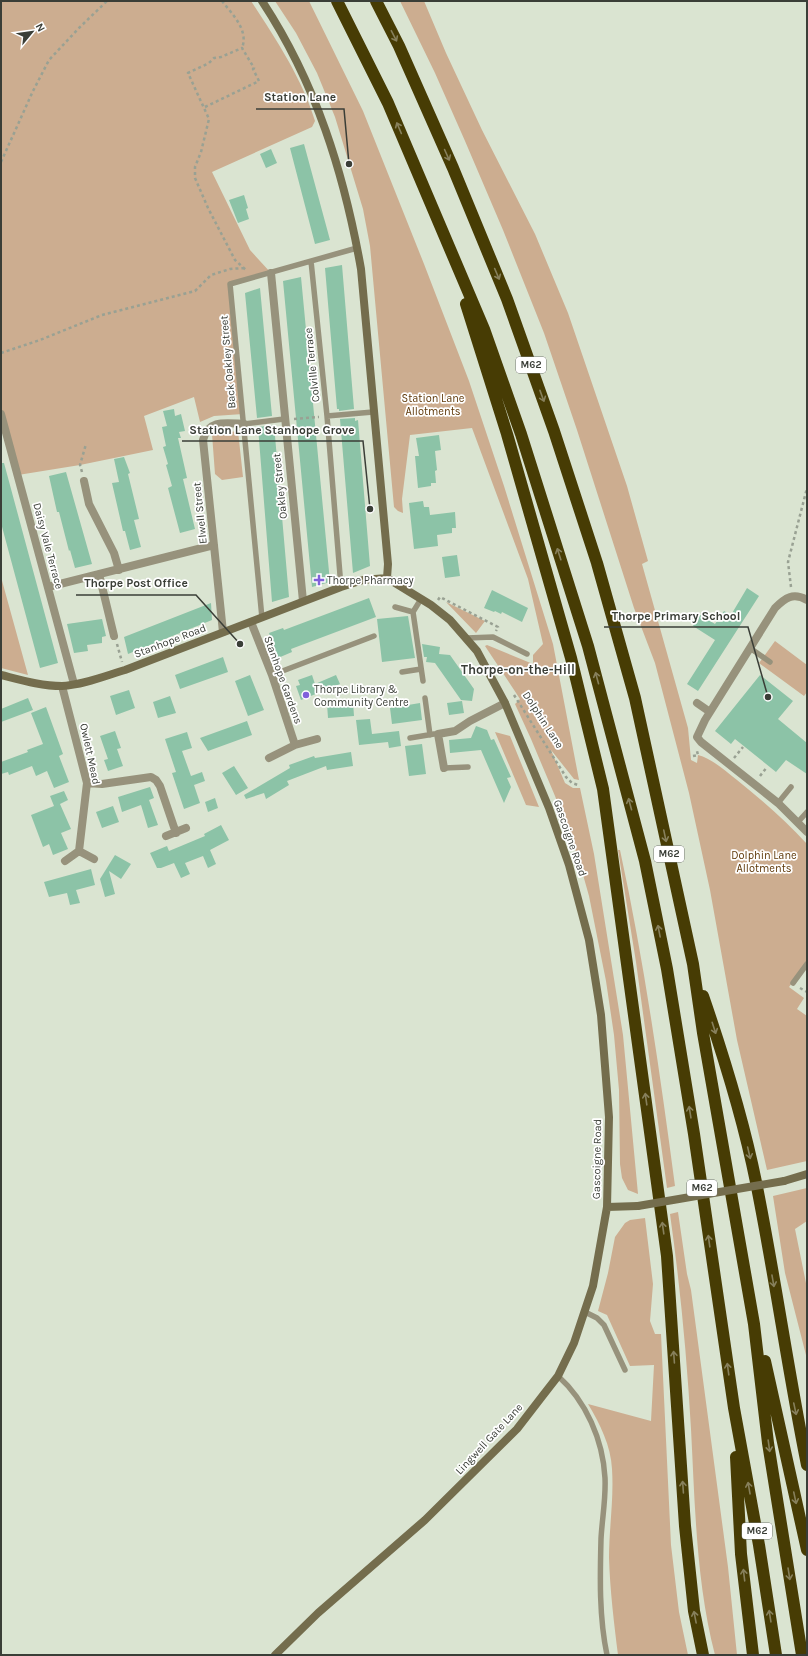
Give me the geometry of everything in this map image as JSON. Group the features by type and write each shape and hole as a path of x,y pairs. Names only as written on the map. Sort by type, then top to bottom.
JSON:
{"highway":[{"name":"M62","path":"337,1 388,103 484,329 521,434 588,646 645,861 667,969 690,1111 734,1408 759,1545 776,1655"},
{"name":"M62","path":"376,1 402,54 504,291 554,431 596,563 635,698 693,964 754,1324 768,1443 802,1655"},
{"path":"442,229 507,434 571,658 603,789 667,1256 686,1534 694,1611 703,1655"},
{"path":"693,964 734,1087 756,1182 793,1399 807,1465"},
{"path":"754,1324 768,1375 807,1550"},
{"path":"734,1408 741,1554 753,1655"}],"street":[{"path":"262,1 302,70 322,117 347,204 361,269 388,564 387,578 363,580 341,587"},
{"name":"Oakley Street","path":"271,273 284,420 303,601"},
{"name":"Daisy Vale Terrace","path":"1,414 74,684"},
{"name":"Elwell Street","path":"224,632 203,440 206,431 212,426 226,423 244,424"},
{"path":"84,481 89,504 114,553 119,570"},
{"path":"48,587 214,545"},
{"path":"99,574 114,636"},
{"name":"Gascoigne Road","path":"387,578 431,605 450,620 478,651 505,703 549,808 569,865 588,940 601,1015 609,1117 607,1207"},
{"name":"Stanhope Road","path":"1,675 30,682 62,686 74,684 125,670 341,587"},
{"path":"807,600 802,597 791,595 784,599 775,608 710,712 697,737 778,803 807,832"},
{"name":"Stanhope Gardens","path":"251,622 272,676 295,745"},
{"name":"Owlett Mead","path":"62,686 87,783 79,851"},
{"path":"444,768 434,734 455,731 470,721 505,703"},
{"path":"697,703 710,712"},
{"path":"269,758 295,745 317,739"},
{"path":"87,783 102,784 151,777 156,780 160,786 176,833"},
{"path":"166,836 186,828"},
{"path":"65,862 79,851 94,859"},
{"path":"607,1207 638,1206 784,1181 807,1174"},
{"name":"Lingwell Gate Lane","path":"275,1655 318,1613 426,1520 517,1429 558,1376 574,1343 594,1286 607,1207"}],"lane":[{"name":"Back Oakley Street","path":"262,618 230,284 357,248"},
{"name":"Colville Terrace","path":"311,260 327,416 341,587"},
{"path":"327,416 373,412"},
{"path":"244,424 284,420"},
{"path":"421,599 413,612 423,681"},
{"path":"395,607 413,612"},
{"path":"272,676 374,636"},
{"path":"467,638 493,638 527,654"},
{"path":"750,648 770,662"},
{"path":"402,672 421,669"},
{"path":"410,738 434,734 425,698"},
{"path":"444,768 468,767"},
{"path":"778,803 791,787"},
{"path":"798,822 807,812"},
{"path":"793,983 807,964"},
{"path":"585,1312 597,1318 604,1325 624,1370"},
{"path":"558,1376 567,1384 587,1414 602,1456 605,1478 600,1572 602,1615 607,1655"}],"path":[{"path":"1,162 33,91 49,60 107,1"},
{"path":"222,1 243,30 245,41 242,48 221,58 214,58 209,63 188,73 205,107 209,119 201,152 195,168 195,178 235,260 252,278"},
{"path":"205,107 259,81 242,48"},
{"path":"1,353 40,340 102,315 195,291 211,275 230,269 244,268"},
{"path":"284,420 327,416"},
{"path":"84,481 80,465 86,444"},
{"path":"791,595 788,562 807,488"},
{"path":"431,605 440,597 498,627 493,638"},
{"path":"114,636 125,670"},
{"name":"Dolphin Lane","path":"512,693 566,777 572,783 578,785"}],"green space":[{"path":"1,1 251,1 287,59 310,105 315,121 312,127 212,172 250,250 271,273 230,285 243,414 214,416 200,422 194,397 144,416 153,450 80,465 18,475 1,414"},
{"name":"Station Lane Allotments","path":"275,1 309,1 363,111 469,381 504,486 553,644 579,780 574,779 551,750 565,783 573,788 580,788 594,854 623,1035 638,1194 628,1190 622,1178 620,1164 619,1090 614,1035 606,981 589,896 578,857 555,796 515,704 520,699 485,646 487,645 533,664 533,655 543,644 528,579 472,428 410,435 402,499 403,513 394,507 370,246 363,209 335,117 317,73 296,33"},
{"name":"Dolphin Lane Allotments","path":"400,1 424,1 446,53 482,130 535,234 568,313 627,486 648,561 642,564 688,728 691,760 697,763 698,755 709,759 719,766 773,810 807,844 807,964 789,987 804,998 797,1009 807,1016 807,1161 767,1170 737,1040 710,890 689,793 655,663 634,608 544,333 503,230 465,141 435,73"},
{"path":"238,431 243,477 222,480 215,474 212,434"},
{"path":"1,577 28,675 1,668"},
{"path":"446,602 485,621 476,633"},
{"path":"775,641 807,665 807,692 804,696 759,663"},
{"path":"495,732 510,736 539,807 526,805"},
{"path":"618,850 620,850 629,892 651,1017 675,1186 667,1188 636,962"},
{"path":"807,1188 807,1221 795,1229 807,1288 807,1359 785,1273 773,1196"},
{"path":"678,1212 687,1274 691,1290 728,1567 737,1655 715,1655 700,1571 685,1348 670,1214"},
{"path":"645,1218 653,1284 650,1321 655,1334 661,1334 671,1545 679,1612 688,1655 618,1655 611,1594 609,1558 612,1491 611,1460 604,1435 588,1404 651,1421 654,1365 630,1366 607,1315 598,1311 608,1273 615,1237 625,1223 630,1220"}],"building":[{"path":"304,144 330,240 315,244 290,148"},
{"path":"271,149 277,163 266,168 260,154"},
{"path":"244,195 248,208 246,209 249,219 238,223 229,200"},
{"path":"342,265 354,409 339,411 339,409 337,409 325,268"},
{"path":"301,277 330,582 312,587 283,281"},
{"path":"260,288 272,416 257,418 245,293"},
{"path":"174,409 175,416 181,414 185,431 179,432 181,438 178,438 187,478 183,479 195,529 180,533 168,488 172,486 166,465 168,464 163,447 166,446 162,427 167,426 163,411"},
{"path":"355,418 355,421 358,420 370,566 353,573 340,419"},
{"path":"273,425 289,597 272,602 258,427"},
{"path":"439,435 441,450 435,451 437,470 435,471 436,483 431,483 431,486 418,488 415,456 419,456 416,438"},
{"path":"124,457 130,473 128,474 139,519 134,520 141,547 130,550 125,531 123,531 112,483 119,482 114,459"},
{"path":"1,463 4,463 58,663 40,668 1,523"},
{"path":"66,472 92,564 75,568 59,512 57,512 49,476"},
{"path":"423,501 424,507 429,507 430,515 455,512 456,528 452,528 452,533 437,535 438,546 414,549 409,503"},
{"path":"457,555 460,576 445,578 442,557"},
{"path":"747,588 759,596 698,691 687,684 715,640 693,626 700,615 715,624 724,611 731,615"},
{"path":"492,590 528,608 522,622 502,612 501,614 484,608"},
{"path":"369,598 376,617 291,649 292,652 278,658 269,633 283,628 284,630"},
{"path":"211,603 212,620 128,654 124,637"},
{"path":"408,616 415,658 382,662 377,619"},
{"path":"102,619 106,636 102,637 102,643 87,645 88,651 74,653 67,624"},
{"path":"422,644 440,647 439,654 450,655 474,689 472,701 461,700 435,663 426,662 427,657 424,657"},
{"path":"223,657 228,672 180,689 175,675"},
{"path":"250,675 264,710 248,716 235,681"},
{"path":"312,675 315,684 336,675 340,684 301,700 296,686 300,685 298,680"},
{"path":"760,675 793,701 778,719 807,743 807,774 786,760 776,772 735,739 731,744 715,731"},
{"path":"129,690 135,708 116,715 110,696"},
{"path":"170,696 176,713 158,718 153,702"},
{"path":"28,698 33,710 1,722 1,709"},
{"path":"462,701 464,713 449,715 447,703"},
{"path":"353,702 354,716 328,718 327,704"},
{"path":"420,703 422,720 392,724 390,708"},
{"path":"46,707 63,754 59,756 69,782 54,788 47,771 36,776 32,766 9,775 8,772 1,774 1,762 28,752 27,750 43,744 31,713"},
{"path":"370,719 372,734 399,731 401,746 389,748 388,742 359,745 356,720"},
{"path":"247,721 252,735 208,751 200,738"},
{"path":"476,726 487,730 491,740 494,739 511,777 507,778 511,787 504,803 481,750 450,753 449,740 471,738"},
{"path":"115,731 121,748 117,749 123,766 108,771 104,760 108,759 100,736"},
{"path":"187,732 192,748 182,751 191,776 202,772 205,781 194,785 200,803 184,809 172,773 176,772 165,739"},
{"path":"422,744 426,774 409,776 405,746"},
{"path":"351,752 353,766 327,770 326,766 287,781 289,785 266,799 264,793 246,799 244,795 290,768 289,765 314,756 315,758"},
{"path":"234,766 248,788 236,795 222,773"},
{"path":"150,787 154,798 149,800 158,825 148,828 141,805 122,812 118,797"},
{"path":"64,791 68,800 60,804 71,829 61,833 68,849 53,855 49,844 43,847 31,815 54,806 50,796"},
{"path":"215,798 218,808 208,812 205,802"},
{"path":"113,806 119,822 102,828 96,812"},
{"path":"221,825 229,840 210,850 216,864 208,868 203,856 185,863 190,874 181,878 174,863 157,868 150,853 167,846 169,851 205,836 204,834"},
{"path":"115,855 131,864 121,879 109,871 115,894 105,897 100,879"},
{"path":"91,869 95,885 76,890 80,903 70,905 67,893 49,897 44,882"}],"place":[{"name":"Station Lane","path":"349,164"},
{"name":"Station Lane Stanhope Grove","path":"370,509"},
{"name":"Thorpe Pharmacy","path":"319,580"},
{"name":"Thorpe Post Office","path":"240,644"},
{"name":"Thorpe Library & Community Centre","path":"306,695"},
{"name":"Thorpe Primary School","path":"768,697"}],"district":[{"name":"Thorpe-on-the-Hill","path":"518,669"}]}
